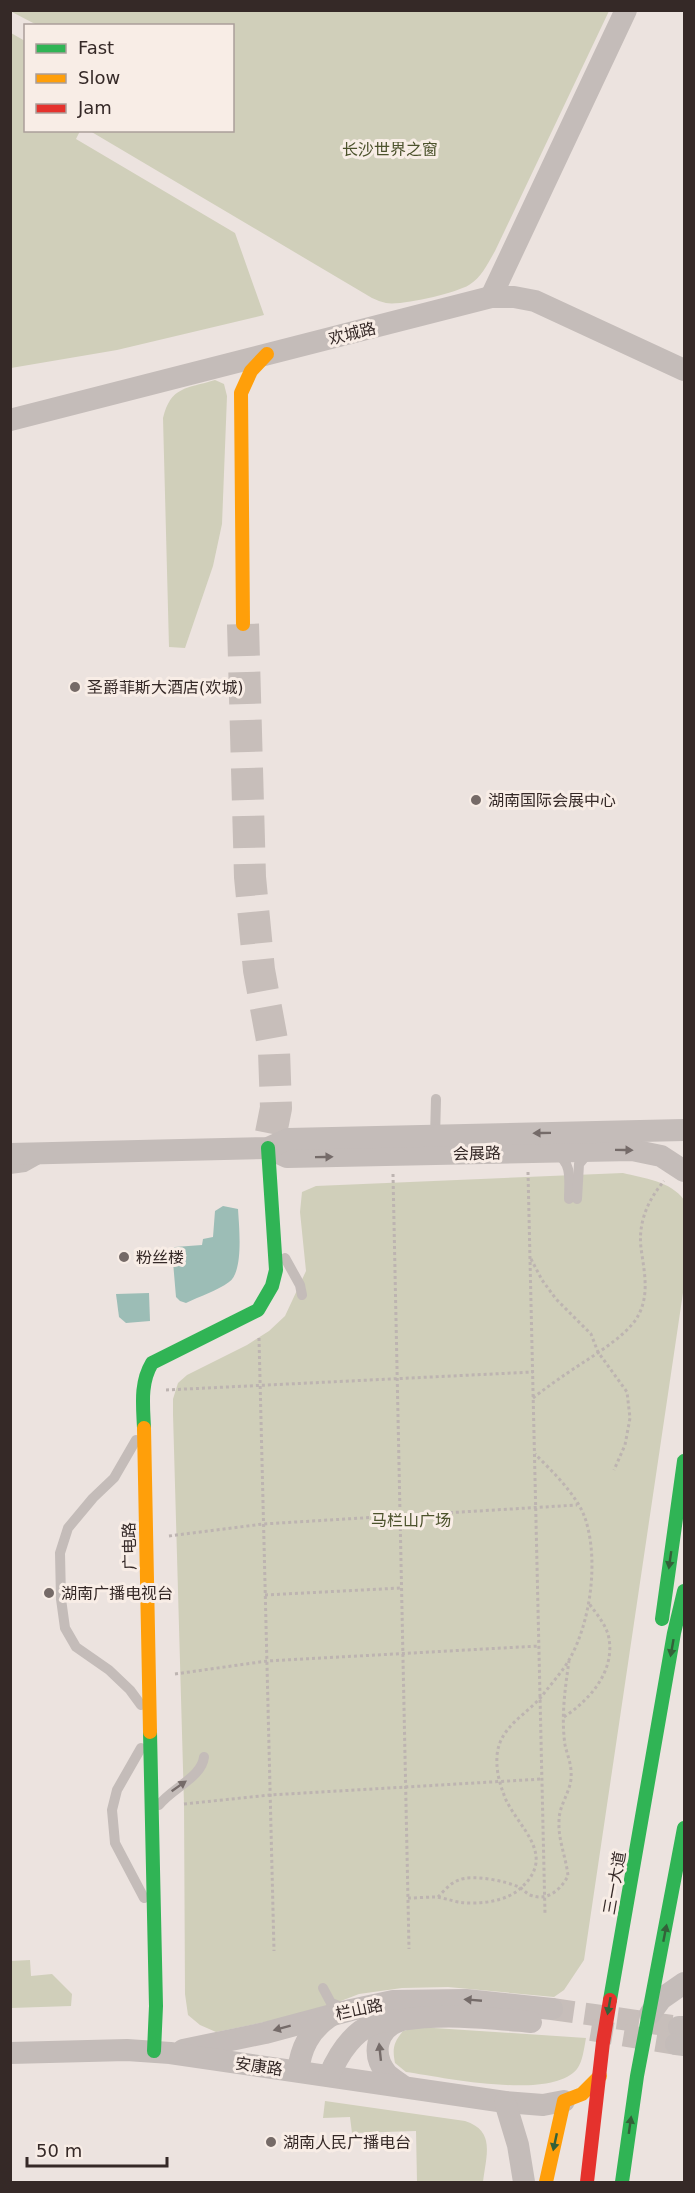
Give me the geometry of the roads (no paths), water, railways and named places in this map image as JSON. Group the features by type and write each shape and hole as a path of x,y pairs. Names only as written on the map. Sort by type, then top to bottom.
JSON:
{"main road":[{"path":"243,624 241,393 253,367 267,354"},
{"path":"268,1148 274,1233"},
{"name":"广电路","path":"162,2052 156,2006 143,1391 146,1373 152,1363 258,1310 274,1284 276,1270 274,1233"},
{"path":"616,1968 684,1461"},
{"name":"三一大道","path":"587,2182 603,2042 674,1633 684,1591"},
{"path":"622,2182 637,2076 684,1828"},
{"path":"546,2182 564,2101 582,2094 600,2076"}],"street":[{"path":"491,297 626,10"},
{"name":"欢城路","path":"10,420 491,297 514,297 535,301 684,369"},
{"name":"会展路","path":"10,1155 268,1148 288,1139 435,1141 684,1130"},
{"name":"会展路","path":"268,1148 287,1157 393,1155 435,1141 538,1152 632,1150 661,1156 681,1168"},
{"path":"649,2015 662,1999 684,1983"},
{"name":"栏山路","path":"162,2052 265,2033 341,2012 393,2001 466,2000 551,2016 442,2015 374,2024 348,2042 338,2055 329,2076"},
{"path":"298,2071 303,2046 310,2034 341,2012"},
{"path":"400,2020 388,2025 382,2032 378,2053 387,2074 403,2086"},
{"name":"安康路","path":"10,2053 162,2052 505,2102 543,2105 564,2101"},
{"path":"505,2102 518,2145 524,2182"},
{"path":"506,2182 518,2145"}],"lane":[{"path":"435,1141 436,1099"},
{"path":"538,1152 562,1156 568,1167 573,1199 579,1164 582,1158 591,1151"},
{"path":"10,1169 25,1167 47,1153"},
{"path":"274,1233 300,1284 302,1295"},
{"path":"143,1427 114,1478 93,1498 68,1528 60,1553 60,1599 65,1628 76,1647 109,1670 129,1690 150,1718"},
{"path":"150,1736 117,1790 112,1810 115,1843 154,1920"},
{"path":"152,1815 169,1792 195,1775 202,1767 204,1757"},
{"path":"323,1988 331,2003 340,2008 341,2012"}],"water":[{"path":"223,1206 238,1209 240,1248 234,1277 214,1291 186,1303 180,1301 176,1297 172,1250 175,1247 202,1245 203,1239 213,1237 215,1211"},
{"path":"149,1293 150,1321 126,1323 119,1317 116,1294"}],"tunnel":[{"path":"243,624 250,877 259,970 274,1051 276,1108 268,1148"},
{"path":"552,2009 679,2027"},
{"path":"591,2030 676,2044"}],"place":[{"name":"圣爵菲斯大酒店(欢城)","path":"75,687"},
{"name":"湖南国际会展中心","path":"476,800"},
{"name":"粉丝楼","path":"124,1257"},
{"name":"湖南广播电视台","path":"49,1593"},
{"name":"湖南人民广播电台","path":"271,2142"}],"park label":[{"name":"长沙世界之窗","path":"390,149"},
{"name":"马栏山广场","path":"411,1520"}]}
